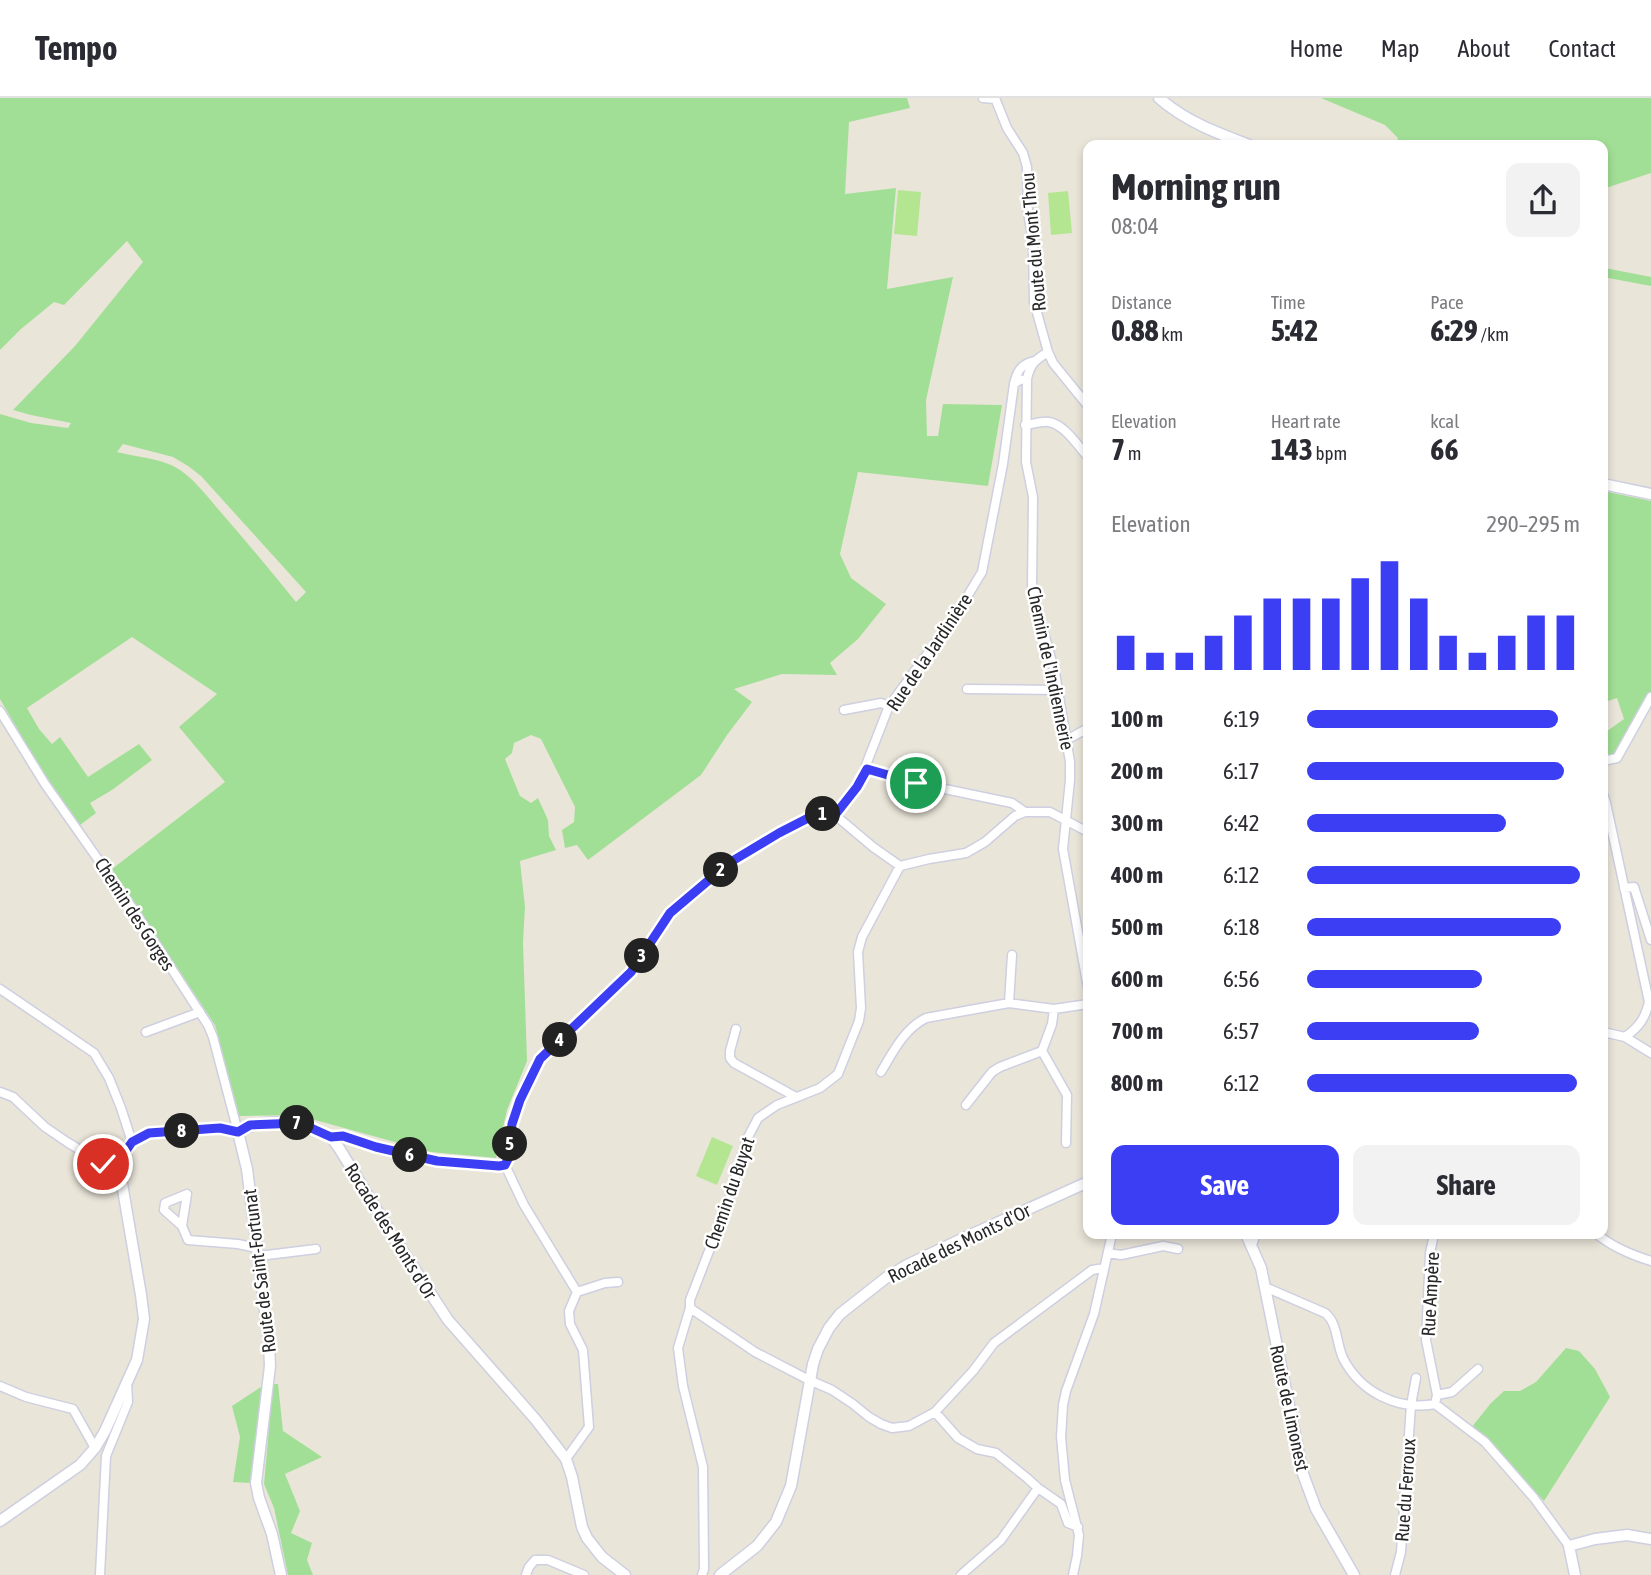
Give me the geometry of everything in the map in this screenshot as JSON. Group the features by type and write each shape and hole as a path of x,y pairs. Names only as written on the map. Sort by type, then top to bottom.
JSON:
{"street":[{"path":"983,98 995,99"},
{"path":"1159,98 1192,121 1237,140"},
{"name":"Route du Mont Thou","path":"995,99 1007,128 1023,153 1027,167 1028,212 1033,242 1034,302 1048,352"},
{"path":"1083,400 1053,363 1048,352 1029,368 1025,425 1047,422 1057,425 1083,452"},
{"path":"1014,384 1021,367 1035,361"},
{"path":"1014,384 1027,379"},
{"name":"Rue de la Jardinière","path":"835,815 867,769 866,765 889,706 956,615 982,572 1003,464 1014,384"},
{"name":"Chemin de l'Indiennerie","path":"1025,425 1026,462 1033,496 1032,589 1058,690 1070,762 1063,849 1083,960"},
{"path":"1608,485 1651,494"},
{"path":"967,689 1058,690"},
{"path":"1608,760 1617,758 1651,697"},
{"path":"844,710 881,704 889,706"},
{"name":"Chemin des Gorges","path":"0,711 45,784 125,898 208,1025 238,1132"},
{"path":"1066,738 1083,731"},
{"path":"867,769 916,783 1012,803 1025,812"},
{"path":"505,1165 512,1124 520,1100 540,1059 631,972 670,913 729,863 779,833 818,813 835,815 900,866 966,853 985,842 1015,816 1025,812 1050,812 1083,829"},
{"path":"1608,812 1649,1002 1646,1017 1638,1028 1625,1037"},
{"name":"Chemin du Buyat","path":"702,1575 703,1466 683,1386 678,1348 690,1300 728,1202 747,1139 758,1118 777,1105 820,1088 838,1074 859,1021 861,1008 858,952 862,937 900,866"},
{"path":"1624,888 1634,887 1651,940"},
{"path":"1009,1003 1012,955"},
{"path":"0,989 94,1053 110,1078 132,1142"},
{"path":"881,1072 898,1042 917,1022 926,1018 1009,1003 1054,1009 1083,1005"},
{"path":"965,1105 992,1072 1042,1051 1052,1024 1054,1009"},
{"path":"146,1032 200,1012"},
{"path":"736,1029 730,1051 730,1058 734,1063 796,1097"},
{"path":"1608,1033 1625,1037 1651,1053"},
{"path":"1042,1051 1067,1095 1066,1143"},
{"path":"0,1092 13,1097 67,1142 103,1164 121,1166"},
{"path":"0,1521 80,1465 105,1431 137,1360 144,1319 121,1178 125,1152 132,1142 149,1133 220,1128 238,1132 250,1125 300,1123 331,1137 343,1136 376,1147 437,1161 505,1165"},
{"name":"Route de Saint-Fortunat","path":"238,1132 247,1169 270,1366 256,1483 281,1575"},
{"name":"Rocade des Monts d'Or","path":"331,1137 448,1320 536,1420 566,1459 587,1538 602,1557 625,1575"},
{"path":"505,1165 524,1205 577,1292"},
{"name":"Rocade des Monts d'Or","path":"720,1575 757,1546 776,1522 791,1486 809,1380 818,1349 829,1328 841,1314 907,1265 1083,1184"},
{"path":"182,1226 188,1240 238,1244 258,1252 316,1249"},
{"path":"238,1244 255,1233"},
{"path":"1073,1575 1079,1544 1065,1480 1062,1413 1066,1391 1094,1314 1111,1239"},
{"name":"Route de Limonest","path":"1249,1239 1261,1268 1303,1474 1316,1508 1354,1575"},
{"path":"1252,1245 1254,1239"},
{"name":"Rue Ampère","path":"1433,1239 1426,1340 1436,1400"},
{"path":"1602,1239 1651,1261"},
{"path":"1108,1253 1121,1255 1163,1245 1178,1249"},
{"path":"690,1308 755,1352 832,1390 881,1424 892,1428 909,1426 935,1412 973,1371 993,1343 1092,1270 1104,1268"},
{"path":"566,1459 589,1427 583,1350 570,1324 569,1311 577,1292 605,1283 618,1282"},
{"path":"1265,1287 1331,1318 1343,1358 1361,1383 1397,1404 1410,1405 1436,1400 1452,1392 1478,1369"},
{"name":"Rue du Ferroux","path":"1395,1575 1401,1552 1410,1405 1416,1378"},
{"path":"100,1575 106,1455 128,1402 127,1383"},
{"path":"0,1385 26,1397 73,1409 94,1448"},
{"path":"1436,1400 1485,1442 1534,1499 1569,1546 1575,1575"},
{"path":"935,1412 958,1438 977,1448 996,1453 1061,1504 1068,1523 1077,1527"},
{"path":"961,1575 1001,1540 1038,1488"},
{"path":"1569,1546 1595,1539 1628,1535 1651,1539"},
{"path":"526,1575 535,1560 548,1560 584,1575"}],"green space":[{"path":"0,98 907,98 910,108 849,122 845,194 896,188 887,289 953,277 926,400 927,436 938,436 943,404 1002,405 988,486 858,472 840,554 851,578 886,604 858,639 830,663 837,675 782,674 734,689 752,702 701,775 588,860 577,845 565,848 562,830 574,822 575,807 541,739 531,735 514,743 512,753 505,759 520,796 531,803 538,798 548,820 549,836 556,850 520,861 525,907 523,942 527,1061 507,1110 496,1158 431,1152 297,1115 239,1116 215,1025 112,869 225,782 179,727 217,694 132,637 27,708 39,729 52,744 60,737 88,777 139,744 152,760 90,803 96,813 80,825 43,773 0,699 0,414 31,423 68,428 71,423 13,410 75,346 143,262 127,241 64,305 54,302 0,350","holes":["123,444 173,457 201,476 306,592 296,602 187,475 162,462 117,452"]},
{"path":"1321,98 1651,98 1651,173 1608,187 1608,140 1397,140 1385,125"},
{"path":"898,190 921,192 917,236 894,234"},
{"path":"1068,191 1072,233 1051,235 1048,193"},
{"path":"1608,269 1651,277 1651,286 1608,278"},
{"path":"1608,492 1651,501 1651,706 1632,724 1614,756 1608,757 1608,730 1624,719 1617,698 1608,701"},
{"path":"712,1137 733,1146 717,1185 696,1176"},
{"path":"1566,1348 1579,1351 1595,1369 1610,1397 1544,1501 1500,1453 1471,1428 1504,1391 1520,1391 1536,1382"},
{"path":"273,1384 278,1384 283,1431 322,1457 285,1474 300,1511 291,1533 312,1543 307,1560 313,1575 288,1575 274,1508 264,1484"},
{"path":"264,1385 251,1483 233,1482 240,1437 232,1406"}],"route":[{"path":"103,1164 121,1166 125,1152 132,1142 149,1133 220,1128 238,1132 250,1125 300,1123 331,1137 343,1136 376,1147 437,1161 505,1165 512,1124 520,1100 540,1059 631,972 670,913 729,863 779,833 818,813 835,815 867,769 916,783"}]}
